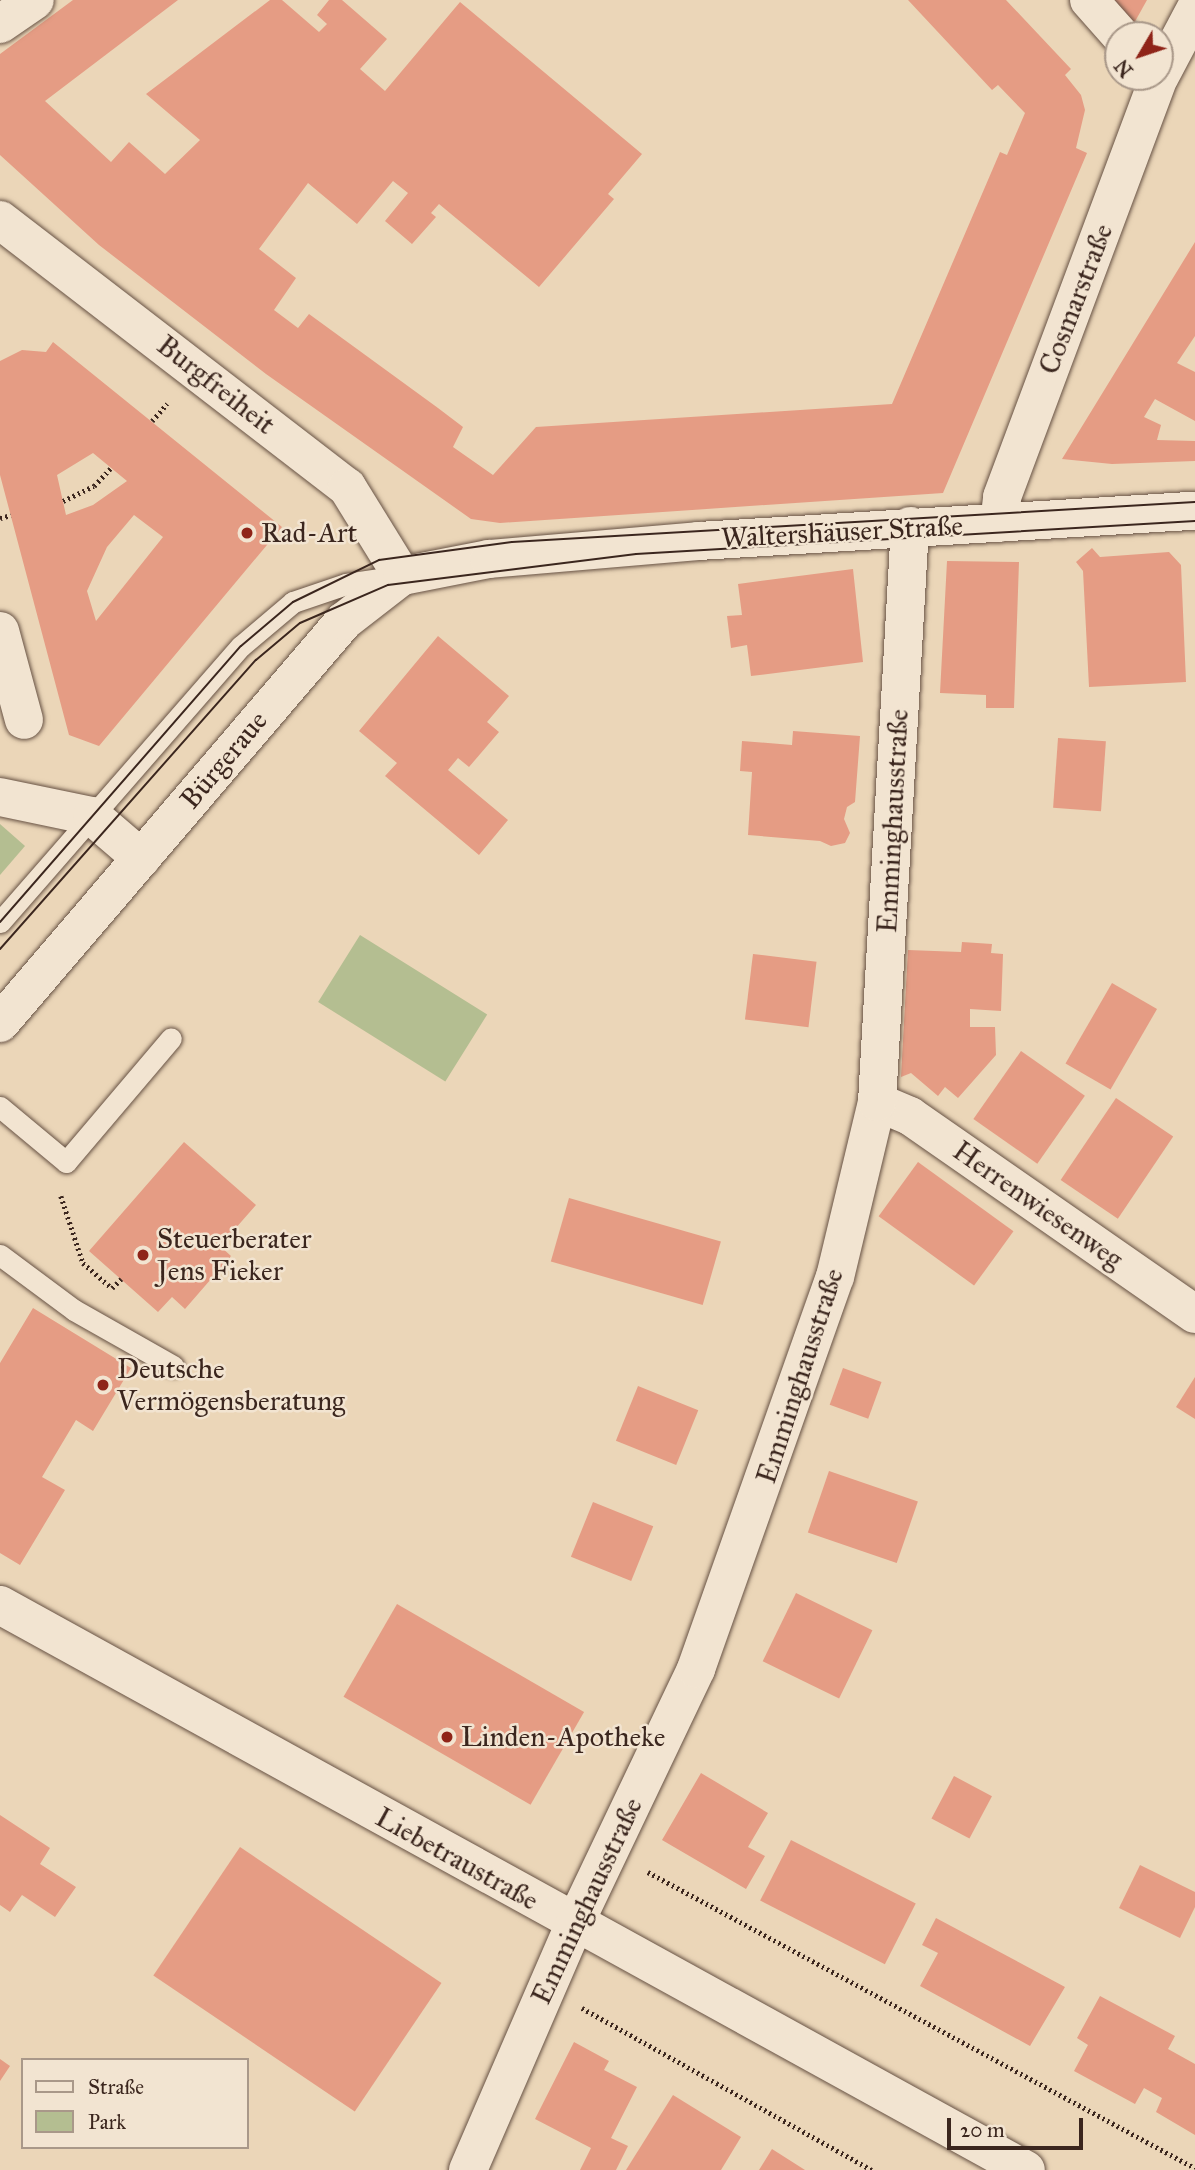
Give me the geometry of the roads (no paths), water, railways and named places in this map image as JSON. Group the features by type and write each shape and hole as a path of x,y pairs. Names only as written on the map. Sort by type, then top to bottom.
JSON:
{"street":[{"path":"0,24 35,0"},
{"path":"1089,0 1108,21"},
{"name":"Cosmarstraße","path":"1174,49 1195,10"},
{"name":"Cosmarstraße","path":"999,523 1002,497 1154,91"},
{"name":"Burgfreiheit","path":"0,220 346,487 402,576"},
{"name":"Waltershäuser Straße","path":"489,559 910,526 1195,511"},
{"name":"Emminghausstraße","path":"467,2170 574,1925 696,1669 770,1469 835,1277 877,1102 910,526"},
{"name":"Bürgeraue","path":"0,1023 344,621 402,576 489,559"},
{"path":"0,631 24,720"},
{"path":"0,797 92,816 141,858"},
{"name":"Herrenwiesenweg","path":"877,1102 910,1116 1195,1314"},
{"name":"Liebetraustraße","path":"0,1605 574,1925 1026,2170"}],"lane":[{"path":"0,922 241,646 293,602 346,583 402,576"},
{"path":"0,1107 66,1162 171,1038"},
{"path":"0,1255 74,1310 173,1366"}],"tram line":[{"path":"0,922 241,646 293,602 379,560 512,542 1195,502"},
{"path":"0,949 256,660 300,623 388,585 636,554 1195,521"}],"place":[{"name":"Rad-Art","path":"247,533"},
{"name":"Steuerberater Jens Fieker","path":"143,1255"},
{"name":"Deutsche Vermögensberatung","path":"103,1385"},
{"name":"Linden-Apotheke","path":"447,1737"}]}
